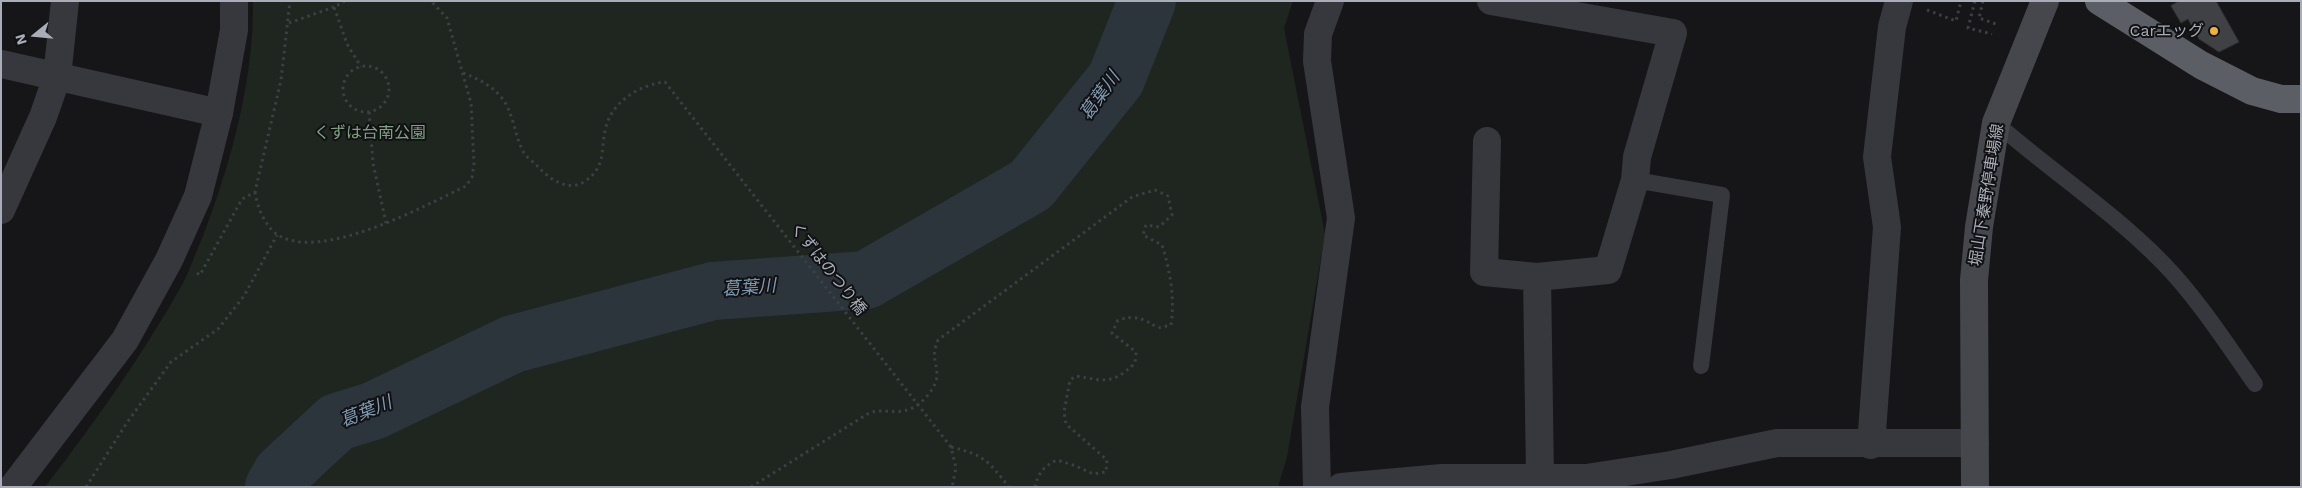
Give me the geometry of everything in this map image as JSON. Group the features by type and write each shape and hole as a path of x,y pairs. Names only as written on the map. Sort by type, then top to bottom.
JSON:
{"highway":[{"path":"2099,1 2201,65 2252,91 2281,99 2301,98"}],"main road":[{"name":"堀山下秦野停車場線","path":"1975,487 1974,280 1978,227 1996,124 2045,1"}],"street":[{"path":"1,210 43,117 56,77 65,1"},
{"path":"13,487 125,340 169,260 198,196 219,113 234,30 234,1"},
{"path":"1317,487 1315,407 1341,218 1316,61 1318,34 1330,1"},
{"path":"1487,140 1484,272 1537,277 1608,270 1636,180 1637,158 1673,33 1491,1"},
{"path":"1871,445 1888,226 1878,158 1892,28 1910,5"},
{"path":"1,64 219,113"},
{"path":"1537,277 1540,477"},
{"path":"1341,487 1442,478 1540,477 1586,482 1777,443 1871,445 1975,444"}],"lane":[{"path":"1996,124 2120,223 2164,264 2197,303 2255,384"},
{"path":"1636,180 1722,195 1701,366"}],"path":[{"path":"290,1 281,80 255,192 257,204 277,235 295,240 323,242 386,223 466,186 472,176 474,164 471,103 447,18 430,1"},
{"path":"288,23 334,8 345,1"},
{"path":"1910,5 1956,21 1961,1"},
{"path":"1974,1 1968,28 1992,34"},
{"path":"1983,1 1979,18 1996,24"},
{"path":"334,8 347,44 360,67"},
{"path":"368,66 382,72 388,85 387,100 382,106 369,112 362,112 348,104 342,90 348,75 360,67 368,66"},
{"name":"くずはのつり橋","path":"463,74 487,83 503,98 525,154 553,182 568,186 585,181 596,171 603,152 605,131 612,110 627,97 649,84 665,82 951,447"},
{"path":"369,112 373,162 386,223"},
{"path":"752,486 869,413 878,410 890,413 910,409 918,404 928,395 937,376 933,354 938,340 1132,197 1155,190 1168,196 1172,215 1159,227 1146,225 1143,235 1162,245 1169,269 1173,313 1171,325 1158,328 1144,319 1132,316 1118,320 1112,333 1136,352 1135,363 1113,380 1102,382 1076,376 1070,380 1064,412 1066,424 1107,460 1106,472 1093,474 1057,460 1045,466 1037,479 1035,487"},
{"path":"200,275 242,199 255,192"},
{"path":"86,487 130,418 171,362 218,330 244,296 277,235"},
{"path":"952,487 956,468 951,447 974,453 986,460 1009,487"}],"green space":[{"name":"くずは台南公園","path":"253,1 1293,1 1284,28 1325,234 1287,457 1278,487 45,487 135,362 168,310 188,273 222,184 238,123 245,93 249,62"}],"building":[{"name":"Carエッグ","path":"2179,1 2216,1 2239,42 2219,52 2199,39 2188,19 2181,23 2171,6"}],"waterway":[{"name":"葛葉川","path":"274,487 282,473 337,422 373,411 513,344 713,291 866,280 1031,185 1116,79 1147,1"}],"place":[{"name":"Carエッグ","path":"2214,31"}]}
